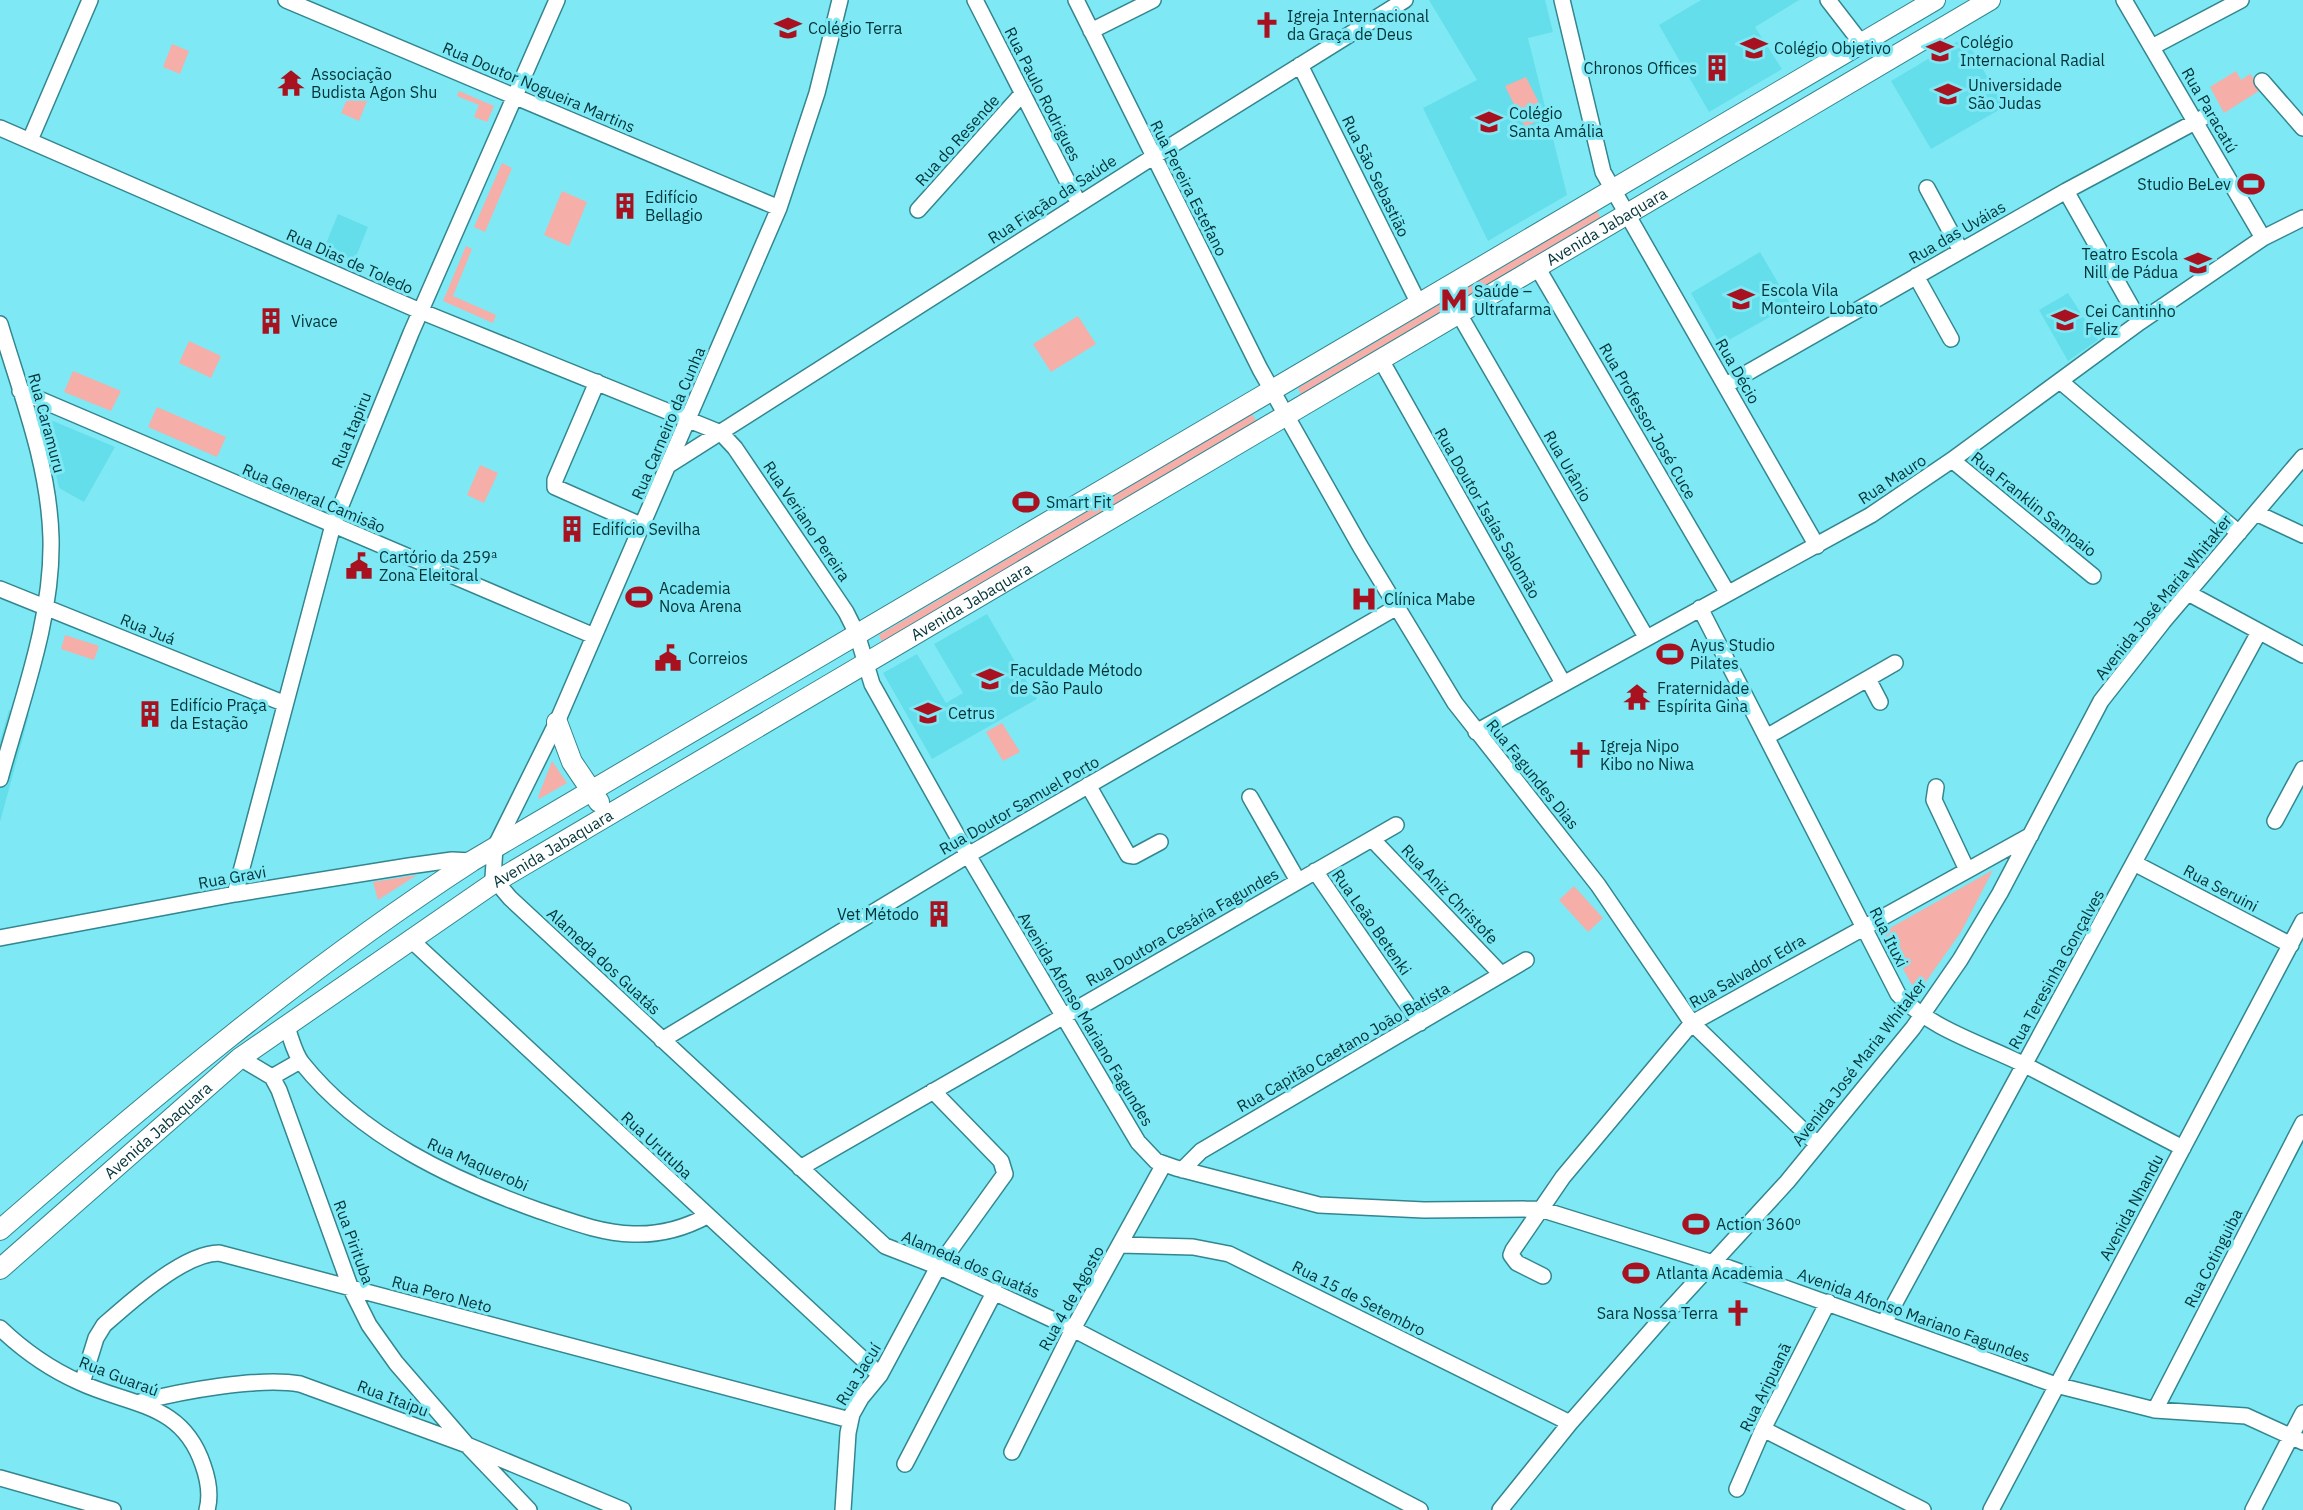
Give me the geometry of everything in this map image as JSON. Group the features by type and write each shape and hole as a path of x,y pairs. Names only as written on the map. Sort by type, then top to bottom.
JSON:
{"main road":[{"name":"Avenida Jabaquara","path":"0,1230 193,1066 292,987 472,861 1935,0"},
{"name":"Avenida Jabaquara","path":"0,1269 240,1058 495,882 1989,0"},
{"path":"557,722 572,762 609,815"}],"street":[{"path":"30,140 90,0"},
{"name":"Rua Doutor Nogueira Martins","path":"286,0 322,7 515,96 779,208"},
{"name":"Rua Itapiru","path":"235,894 283,703 333,525 420,311 557,0"},
{"name":"Rua Carneiro da Cunha","path":"495,847 557,722 779,208 817,93 840,0"},
{"name":"Rua Paulo Rodrigues","path":"975,0 1079,204"},
{"name":"Rua Pereira Estefano","path":"1076,0 1272,390"},
{"path":"1092,31 1153,0"},
{"name":"Rua Fiação da Saúde","path":"715,430 1300,65 1386,5 1405,0"},
{"name":"Rua Décio","path":"1562,0 1603,172 1817,546"},
{"path":"1828,0 1862,44"},
{"name":"Rua Paracatú","path":"2124,0 2152,47 2202,118 2263,238"},
{"path":"2152,47 2241,0"},
{"name":"Rua São Sebastião","path":"1300,65 1419,304"},
{"path":"2262,81 2303,128"},
{"name":"Rua do Resende","path":"918,210 1022,94"},
{"name":"Rua das Uváias","path":"1726,386 2066,191 2202,118"},
{"name":"Rua Dias de Toledo","path":"0,128 420,311 689,420"},
{"path":"1928,188 1961,251"},
{"path":"2066,191 2140,322"},
{"name":"Rua Mauro","path":"1476,732 1727,592 1817,546 1871,515 1952,460 2140,322 2263,238 2303,218"},
{"name":"Rua Professor José Cuce","path":"1537,267 1727,592"},
{"path":"1916,276 1951,339"},
{"name":"Rua Urânio","path":"1460,314 1646,637"},
{"name":"Rua Caramuru","path":"0,324 37,441 51,538 45,607 34,659 0,779"},
{"name":"Rua Doutor Isaías Salomão","path":"1381,360 1563,683"},
{"path":"2060,381 2239,533"},
{"path":"597,382 555,480 555,487 643,526"},
{"name":"Rua Fagundes Dias","path":"1272,390 1455,703 1598,885 1692,1023 1817,1144"},
{"name":"Rua General Camisão","path":"20,391 594,636"},
{"name":"Rua Veriano Pereira","path":"697,402 715,430 735,448 832,589 857,634"},
{"path":"689,420 715,430"},
{"path":"669,465 715,430"},
{"name":"Avenida José Maria Whitaker","path":"1500,1510 1570,1424 1712,1262 1754,1220 1923,1014 1995,902 2101,701 2133,658 2303,457"},
{"name":"Rua Franklin Sampaio","path":"1952,460 2093,576"},
{"path":"2256,513 2303,535"},
{"name":"Rua Juá","path":"0,589 283,703"},
{"path":"2188,593 2303,655"},
{"name":"Rua Doutor Samuel Porto","path":"662,1040 968,855 1397,607"},
{"name":"Rua Ituxi","path":"1700,608 1768,736 1898,994 1923,1014 2183,1148"},
{"name":"Rua Teresinha Gonçalves","path":"1884,1323 2259,632"},
{"name":"Avenida Afonso Mariano Fagundes","path":"857,634 872,684 968,855 1138,1142 1156,1161 1182,1170 1319,1205 1413,1209 1540,1209 1712,1262 2056,1385 2155,1410 2247,1416 2297,1439"},
{"path":"1768,736 1895,663"},
{"path":"1868,679 1880,702"},
{"path":"2275,821 2303,769"},
{"path":"1088,785 1128,855 1134,856 1160,842"},
{"path":"1936,787 1934,800 1966,870"},
{"path":"1250,797 1298,881"},
{"name":"Rua Doutora Cesária Fagundes","path":"800,1168 1396,825"},
{"name":"Rua Salvador Edra","path":"1543,1276 1517,1263 1511,1256 1563,1177 1692,1023 1863,926 2031,835"},
{"name":"Rua Aniz Christofe","path":"1372,839 1501,974"},
{"path":"495,847 493,867 495,882"},
{"name":"Rua Gravi","path":"0,938 235,894 452,860 472,861"},
{"name":"Rua Seruini","path":"2134,863 2291,945"},
{"name":"Rua Leão Betenki","path":"1315,871 1420,1023"},
{"name":"Alameda dos Guatás","path":"495,882 876,1240 893,1251 994,1291 1072,1329 1420,1510"},
{"name":"Avenida Nhandu","path":"1991,1510 2303,921"},
{"name":"Rua Urutuba","path":"411,940 880,1375"},
{"name":"Rua Capitão Caetano João Batista","path":"1182,1170 1201,1150 1526,960"},
{"name":"Rua Maquerobi","path":"286,1025 300,1061 344,1106 383,1135 430,1164 528,1206 581,1225 633,1234 676,1230 707,1216"},
{"path":"240,1058 272,1077 300,1061"},
{"name":"Rua Pirituba","path":"272,1077 351,1289 381,1343 467,1445 529,1510"},
{"name":"Rua Jacuí","path":"843,1510 850,1420 861,1398 880,1375 938,1267 1003,1179 1005,1169 1001,1161 933,1091"},
{"name":"Rua Cotinguiba","path":"2155,1410 2303,1123"},
{"name":"Rua 4 de Agosto","path":"1012,1452 1072,1329 1164,1164"},
{"name":"Rua 15 de Setembro","path":"1120,1245 1192,1247 1229,1254 1570,1424"},
{"name":"Rua Pero Neto","path":"82,1383 96,1338 104,1325 182,1264 202,1254 219,1253 850,1420"},
{"path":"905,1464 994,1291"},
{"name":"Rua Aripuanã","path":"1737,1489 1763,1429 1827,1302"},
{"name":"Rua Guaraú","path":"0,1328 52,1369 82,1383 140,1402 166,1415 182,1429 195,1447 208,1479 207,1510"},
{"name":"Rua Itaipu","path":"140,1402 190,1391 289,1382 315,1388 467,1445 623,1510"},
{"path":"2253,1510 2297,1439 2303,1413"},
{"path":"1763,1429 1923,1510"},
{"path":"0,1479 113,1510"}],"shaded area":[{"name":"Colégio Santa Amália","path":"1429,0 1545,0 1553,32 1528,38 1567,195 1488,241 1423,108 1477,80"},
{"path":"1701,0 1799,0 1755,27 1782,69 1709,112 1659,25"},
{"name":"Universidade São Judas","path":"1965,37 2004,107 1931,149 1891,81"},
{"path":"172,44 189,51 180,74 163,67"},
{"path":"2236,71 2241,80 2250,74 2262,89 2224,113 2210,87"},
{"path":"1526,77 1546,117 1525,127 1505,86"},
{"path":"352,88 369,96 359,121 341,113"},
{"path":"459,91 494,106 487,122 474,117 479,105 457,96"},
{"path":"502,163 512,168 485,232 474,227"},
{"path":"562,191 587,202 569,246 544,235"},
{"path":"1597,211 1601,218 1301,395 1298,388"},
{"path":"338,214 368,227 353,264 323,251"},
{"path":"466,246 472,249 453,296 496,315 493,323 443,301"},
{"name":"Escola Vila Monteiro Lobato","path":"1760,252 1791,305 1720,345 1691,293"},
{"name":"Cei Cantinho Feliz","path":"2068,293 2098,340 2068,361 2039,310"},
{"path":"1078,316 1096,344 1051,372 1033,344"},
{"path":"189,341 221,356 211,378 179,363"},
{"path":"73,371 121,391 111,411 64,392"},
{"path":"157,407 226,437 217,457 148,427"},
{"path":"1252,414 1256,421 882,642 879,635"},
{"path":"46,418 115,447 84,502 59,488 44,422"},
{"path":"480,465 498,473 484,503 467,495"},
{"name":"Faculdade Método de São Paulo","path":"987,614 1037,699 932,759 883,673 917,654 946,703 963,693 934,644"},
{"path":"65,635 99,646 94,660 61,649"},
{"path":"9,710 29,715 0,822 0,741"},
{"path":"1002,723 1020,752 1003,761 986,732"},
{"path":"552,761 567,783 539,799 538,797"},
{"path":"1993,870 1961,932 1920,990 1914,989 1883,932"},
{"path":"417,875 378,900 373,882"},
{"path":"1574,886 1603,918 1588,932 1559,900"}],"place":[{"name":"Igreja Internacional da Graça de Deus","path":"1267,25"},
{"name":"Colégio Terra","path":"788,28"},
{"name":"Colégio Objetivo","path":"1754,48"},
{"name":"Colégio Internacional Radial","path":"1940,51"},
{"name":"Chronos Offices","path":"1717,68"},
{"name":"Associação Budista Agon Shu","path":"291,83"},
{"name":"Universidade São Judas","path":"1948,94"},
{"name":"Colégio Santa Amália","path":"1489,122"},
{"name":"Studio BeLev","path":"2251,184"},
{"name":"Edifício Bellagio","path":"625,206"},
{"name":"Teatro Escola Nill de Pádua","path":"2198,263"},
{"name":"Escola Vila Monteiro Lobato","path":"1741,299"},
{"name":"Saúde – Ultrafarma","path":"1454,300"},
{"name":"Cei Cantinho Feliz","path":"2065,320"},
{"name":"Vivace","path":"271,321"},
{"name":"Smart Fit","path":"1026,502"},
{"name":"Edifício Sevilha","path":"572,529"},
{"name":"Cartório da 259ª Zona Eleitoral","path":"359,566"},
{"name":"Academia Nova Arena","path":"639,597"},
{"name":"Clínica Mabe","path":"1364,599"},
{"name":"Ayus Studio Pilates","path":"1670,654"},
{"name":"Correios","path":"668,658"},
{"name":"Faculdade Método de São Paulo","path":"990,679"},
{"name":"Fraternidade Espírita Gina","path":"1637,697"},
{"name":"Cetrus","path":"928,713"},
{"name":"Edifício Praça da Estação","path":"150,714"},
{"name":"Igreja Nipo Kibo no Niwa","path":"1580,755"},
{"name":"Vet Método","path":"939,914"},
{"name":"Action 360º","path":"1696,1224"},
{"name":"Atlanta Academia","path":"1636,1273"},
{"name":"Sara Nossa Terra","path":"1738,1313"}]}
